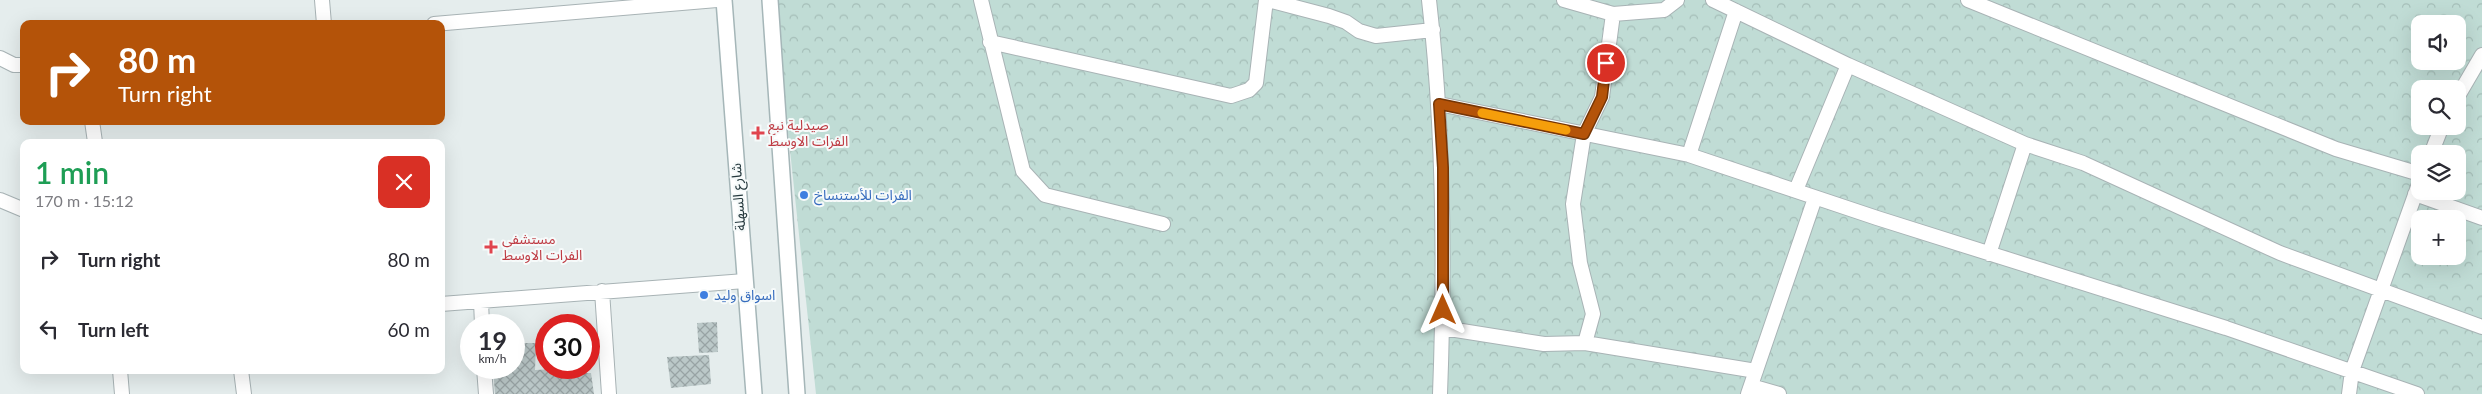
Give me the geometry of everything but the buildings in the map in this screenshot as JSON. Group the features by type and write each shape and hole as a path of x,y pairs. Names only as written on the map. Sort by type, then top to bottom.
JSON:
{"main road":[{"name":"شارع السهلة","path":"724,0 754,394"},
{"path":"770,0 797,394"}],"street":[{"path":"322,0 324,20"},
{"path":"445,23 717,0"},
{"path":"981,0 990,42 1024,171 1038,190 1045,195 1163,224"},
{"path":"990,42 1231,96 1249,90 1256,83 1267,0 1329,16 1359,31 1376,36 1433,30"},
{"path":"1429,0 1443,168 1443,328 1440,394"},
{"path":"1564,0 1613,14 1664,10 1677,0"},
{"path":"1713,0 1848,65 2025,144 2083,163 2280,253 2482,327"},
{"path":"1968,0 2336,149 2411,171"},
{"path":"1689,155 1736,11"},
{"path":"1585,343 1593,314 1580,263 1573,204 1584,134 1602,97 1613,14"},
{"path":"2466,82 2482,55"},
{"path":"0,58 14,65 20,65"},
{"path":"1796,190 1848,65"},
{"path":"1439,104 1689,155 1796,190 1814,198 2217,325 2417,394"},
{"path":"93,125 95,139"},
{"path":"1989,254 2025,144"},
{"path":"1778,394 1749,390 1814,198"},
{"path":"0,200 20,208"},
{"path":"2349,394 2352,371 2413,200"},
{"path":"2444,200 2482,218"},
{"path":"445,304 745,280"},
{"path":"602,291 609,394"},
{"path":"481,301 482,314"},
{"path":"1443,328 1544,344 1585,343 1756,371"},
{"path":"120,374 122,394"},
{"path":"242,374 244,394"},
{"path":"485,379 486,394"}],"green space":[{"path":"774,0 2482,0 2482,394 816,394"}],"slow traffic":[{"path":"1482,113 1566,130"}],"place":[{"name":"صيدلية نبع الفرات الاوسط","path":"758,133"},
{"name":"الفرات للأستنساخ","path":"804,195"},
{"name":"مستشفى الفرات الاوسط","path":"491,247"},
{"name":"اسواق وليد","path":"704,295"}],"route":[{"path":"1443,310 1443,168 1439,104 1584,134 1602,97 1606,63"}]}
